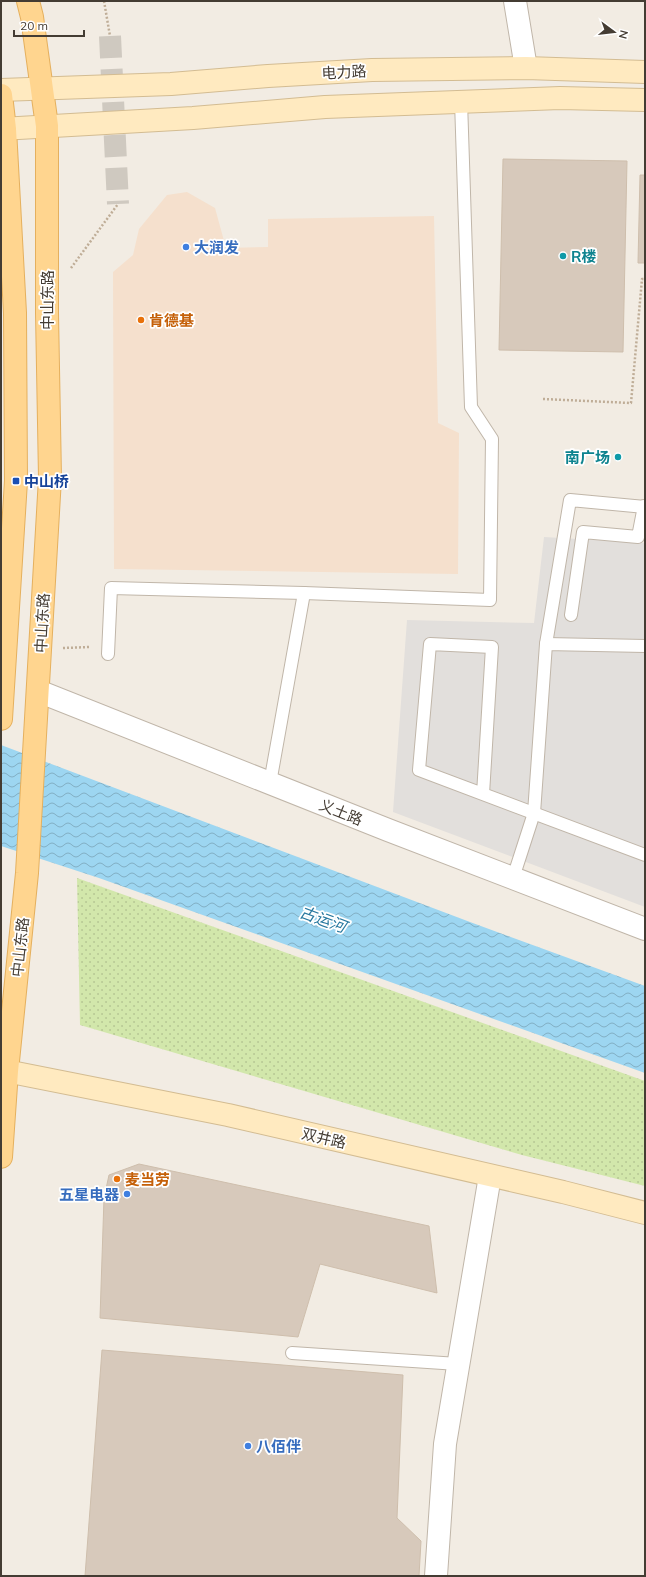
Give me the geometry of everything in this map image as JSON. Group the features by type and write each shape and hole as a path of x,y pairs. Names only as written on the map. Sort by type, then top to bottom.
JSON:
{"main road":[{"name":"中山东路","path":"1,1158 4,1070 27,873 50,478 47,313 47,126 43,88 28,1"},
{"name":"电力路","path":"1,90 171,84 268,76 364,71 526,68 645,72"},
{"path":"1,96 15,313 16,492 5,590 2,713"},
{"path":"3,129 193,118 325,107 560,98 645,100"},
{"name":"双井路","path":"4,1070 228,1115 563,1192 645,1213"}],"street":[{"path":"515,1 526,68"},
{"name":"义土路","path":"38,691 645,929"},
{"path":"436,1576 445,1444 490,1176"}],"lane":[{"path":"108,654 111,588 490,600 492,439 471,407 462,101"},
{"path":"513,878 534,813 546,644 570,500 644,507 638,537 583,532 571,615"},
{"path":"270,783 304,593"},
{"path":"484,794 492,647 430,644 419,770 645,855"},
{"path":"546,644 645,646"},
{"path":"292,1353 458,1364"}],"path":[{"path":"104,1 110,36"},
{"path":"71,268 118,204"},
{"path":"543,399 631,403 642,279 645,279"},
{"path":"41,649 94,647"}],"shaded area":[{"path":"187,192 215,208 226,248 268,247 268,219 434,216 438,423 459,433 458,574 114,569 113,272 133,255 139,229 167,195"},
{"path":"544,537 645,543 645,907 393,812 407,620 534,623"}],"green space":[{"path":"77,878 645,1081 645,1186 522,1155 80,1025"}],"water":[{"name":"古运河","path":"1,745 470,922 645,986 645,1073 99,878 1,846"}],"building":[{"name":"R楼","path":"503,159 627,161 623,352 499,350"},
{"path":"640,175 645,175 645,263 638,263"},
{"path":"139,1164 429,1226 437,1293 320,1264 298,1337 100,1318 104,1198 109,1175"},
{"name":"八佰伴","path":"102,1350 403,1375 397,1518 421,1541 419,1576 85,1576"}],"tunnel":[{"path":"110,36 118,204"}],"place":[{"name":"大润发","path":"186,247"},
{"name":"R楼","path":"563,256"},
{"name":"肯德基","path":"141,320"},
{"name":"南广场","path":"618,457"},
{"name":"中山桥","path":"16,481"},
{"name":"麦当劳","path":"117,1179"},
{"name":"五星电器","path":"127,1194"},
{"name":"八佰伴","path":"248,1446"}]}
